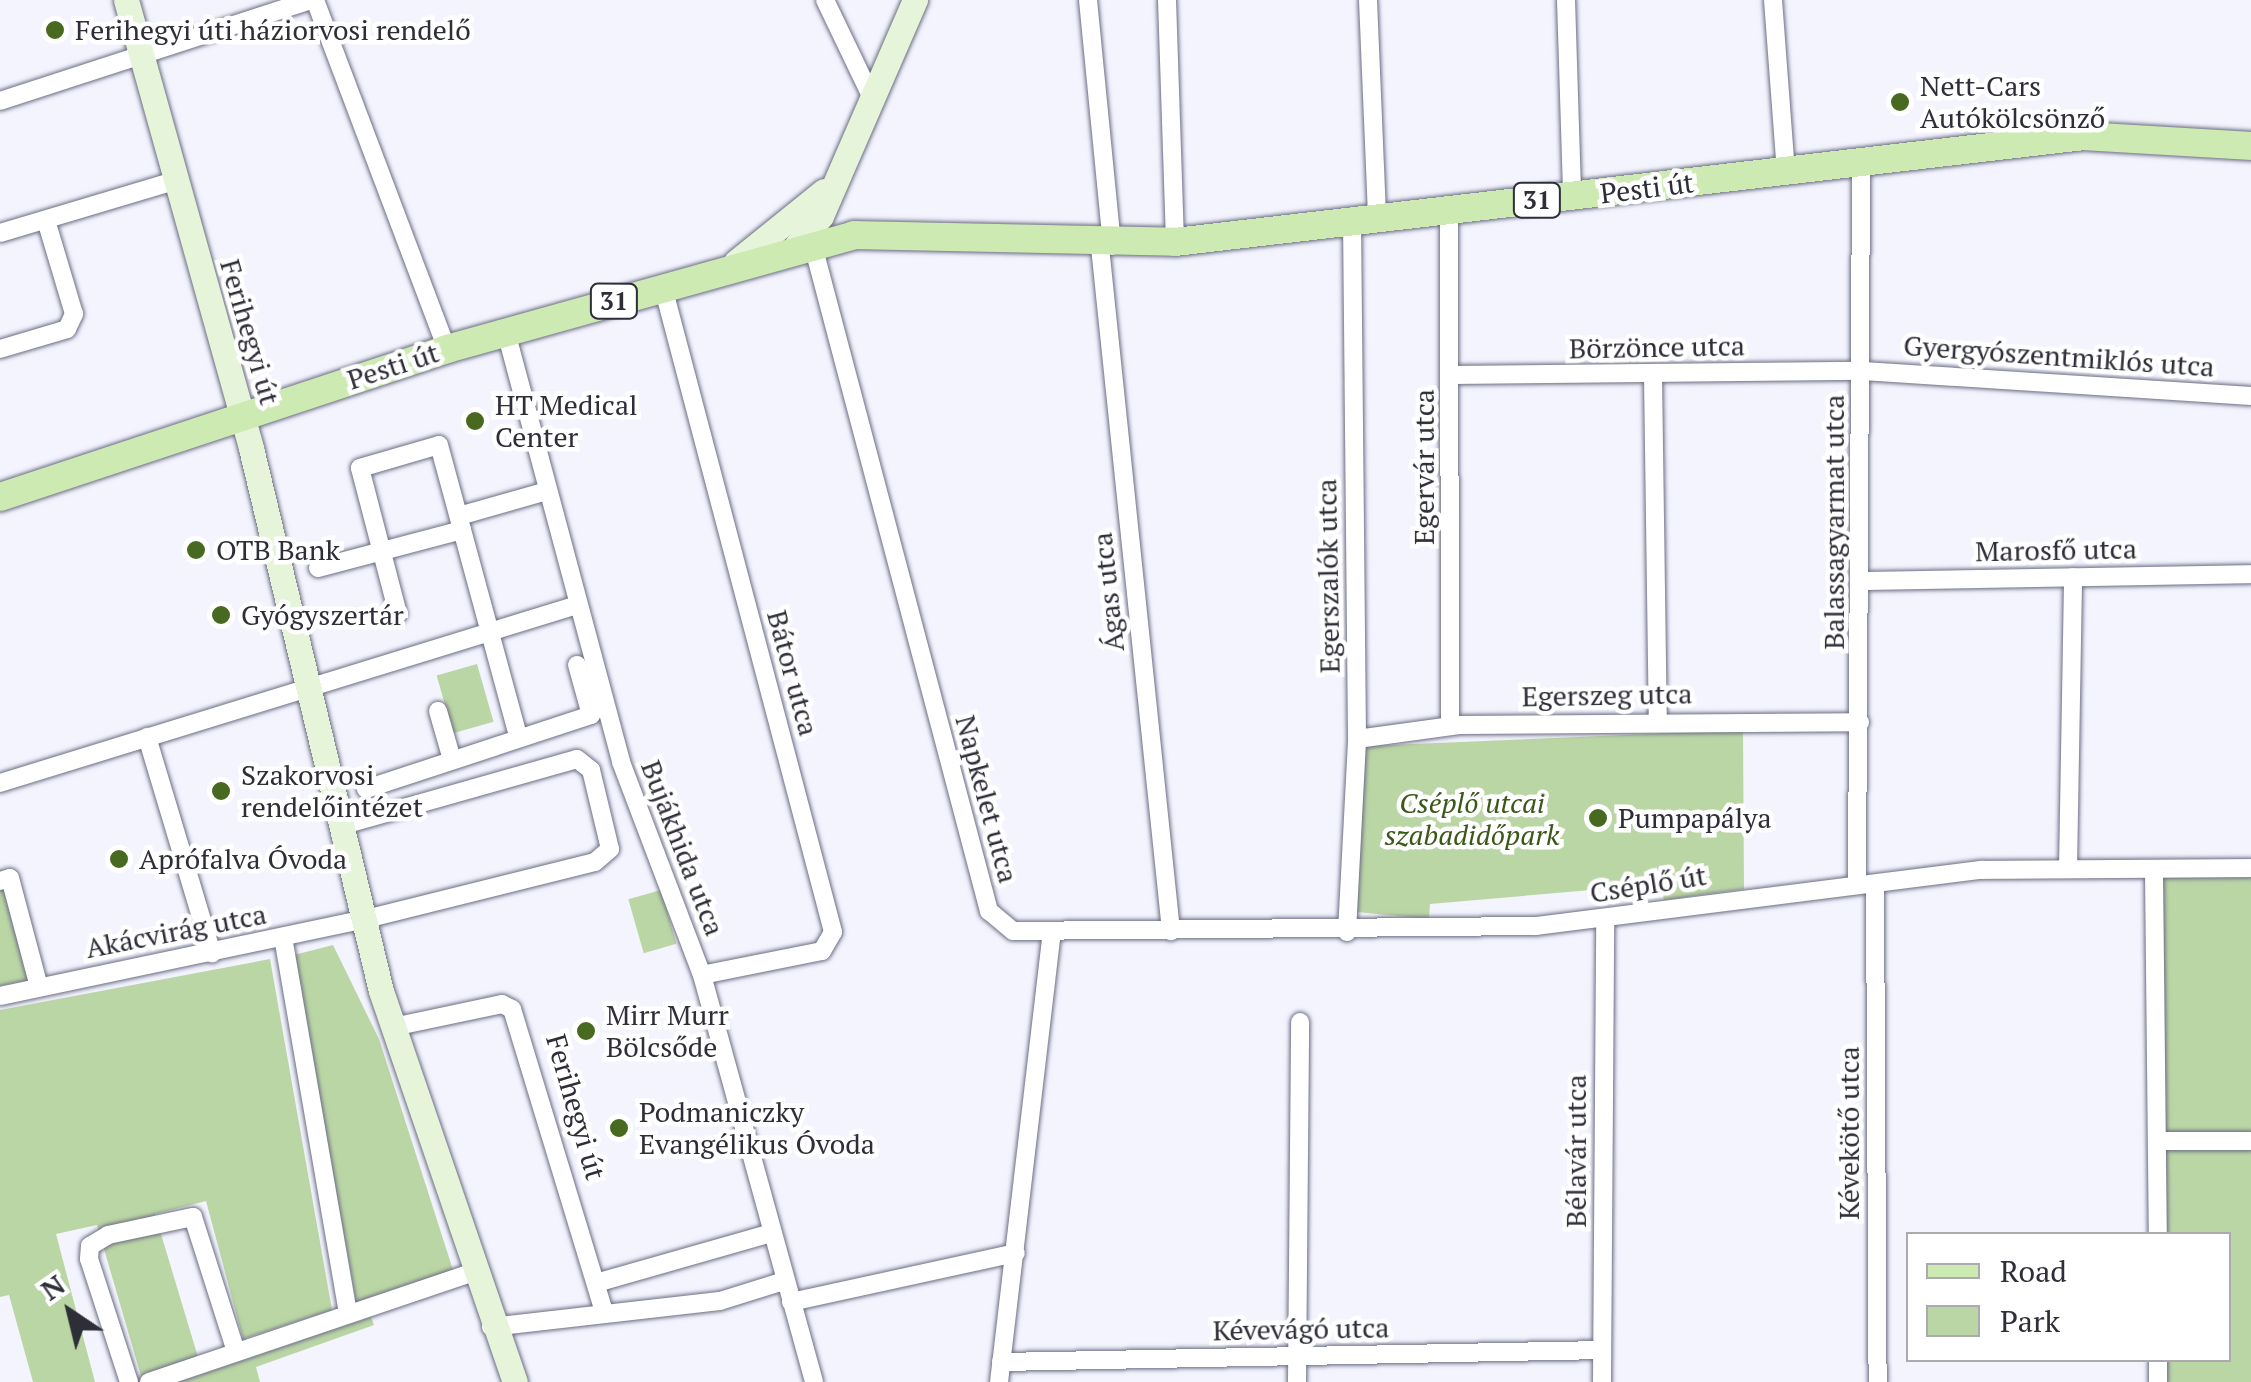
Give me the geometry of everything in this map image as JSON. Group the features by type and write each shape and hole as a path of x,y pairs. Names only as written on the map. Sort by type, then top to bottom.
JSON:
{"main road":[{"name":"Ferihegyi út","path":"126,0 242,416 310,682 362,920 471,1273 515,1382"},
{"path":"816,240 871,96 915,0"},
{"name":"Pesti út","path":"0,497 506,332 666,299 722,270 816,240 924,238 1106,246 1175,242 2084,136 2251,146"},
{"path":"722,270 772,241 842,172"}],"street":[{"path":"0,101 313,0 447,350"},
{"path":"826,0 871,96"},
{"name":"Ágas utca","path":"1088,0 1106,246 1170,931"},
{"path":"1167,0 1175,242"},
{"name":"Egerszalók utca","path":"1347,932 1356,740 1368,0"},
{"path":"1566,0 1572,196"},
{"path":"1773,0 1786,171"},
{"name":"Balassagyarmat utca","path":"1861,159 1860,722 1866,884"},
{"path":"0,234 174,181"},
{"name":"Egervár utca","path":"1449,208 1450,726"},
{"path":"0,349 67,328 74,314 46,220"},
{"name":"Napkelet utca","path":"816,240 989,911 1012,931 1052,933"},
{"name":"Bátor utca","path":"666,299 833,932 822,951 702,974"},
{"name":"Bujákhida utca","path":"506,332 620,762 702,974 814,1382"},
{"name":"Börzönce utca","path":"1452,376 1863,371"},
{"name":"Gyergyószentmiklós utca","path":"1863,371 2251,396"},
{"path":"1653,376 1658,721"},
{"path":"398,614 360,468 439,446 518,736"},
{"path":"318,568 381,551 548,490"},
{"name":"Marosfő utca","path":"1861,581 2251,574"},
{"path":"2068,868 2072,577"},
{"path":"0,783 310,682 577,605"},
{"path":"366,789 450,756 591,715 577,665"},
{"path":"438,711 450,756"},
{"name":"Egerszeg utca","path":"1356,740 1450,726 1860,722"},
{"path":"147,737 212,953"},
{"path":"344,825 576,759 590,770 610,841 594,862 362,920"},
{"name":"Cséplő út","path":"1052,933 1347,932 1605,920 1866,884 2068,868 2251,868"},
{"path":"2154,870 2158,1232"},
{"path":"0,881 10,878 38,987"},
{"name":"Kévekötő utca","path":"1866,884 1878,1382"},
{"name":"Akácvirág utca","path":"0,996 362,920"},
{"name":"Bélavár utca","path":"1602,1382 1605,920"},
{"path":"998,1382 1052,933"},
{"path":"283,937 348,1312"},
{"name":"Ferihegyi út","path":"393,1027 512,1009 604,1312"},
{"path":"1298,1382 1300,1022"},
{"path":"2159,1141 2250,1141"},
{"path":"129,1382 89,1259 90,1246 108,1235 193,1217 236,1352"},
{"path":"596,1283 771,1233"},
{"path":"791,1302 1016,1254"},
{"path":"149,1382 471,1273"},
{"path":"491,1327 720,1301 784,1281"},
{"name":"Kévevágó utca","path":"1001,1362 1602,1350"}],"green space":[{"path":"477,664 494,722 453,733 437,676"},
{"name":"Cséplő utcai szabadidőpark","path":"1743,730 1744,889 1664,900 1661,884 1430,904 1429,919 1357,912 1365,746"},
{"path":"0,868 28,980 0,986"},
{"path":"2251,868 2251,1382 2158,1382 2158,1362 2231,1362 2231,1232 2158,1232 2154,871"},
{"path":"661,890 676,944 644,953 628,899"},
{"path":"333,945 379,1039 453,1270 356,1302 294,955"},
{"path":"270,959 332,1310 243,1339 206,1201 155,1214 198,1357 141,1376 97,1225 56,1234 95,1382 33,1382 9,1295 0,1297 0,1010"},
{"path":"371,1317 374,1325 256,1367 260,1382 179,1382"}],"place":[{"name":"Ferihegyi úti háziorvosi rendelő","path":"55,30"},
{"name":"Nett-Cars Autókölcsönző","path":"1900,102"},
{"name":"HT Medical Center","path":"475,421"},
{"name":"OTB Bank","path":"196,550"},
{"name":"Gyógyszertár","path":"221,615"},
{"name":"Szakorvosi rendelőintézet","path":"221,791"},
{"name":"Pumpapálya","path":"1598,818"},
{"name":"Aprófalva Óvoda","path":"119,859"},
{"name":"Mirr Murr Bölcsőde","path":"586,1031"},
{"name":"Podmaniczky Evangélikus Óvoda","path":"619,1128"}]}
